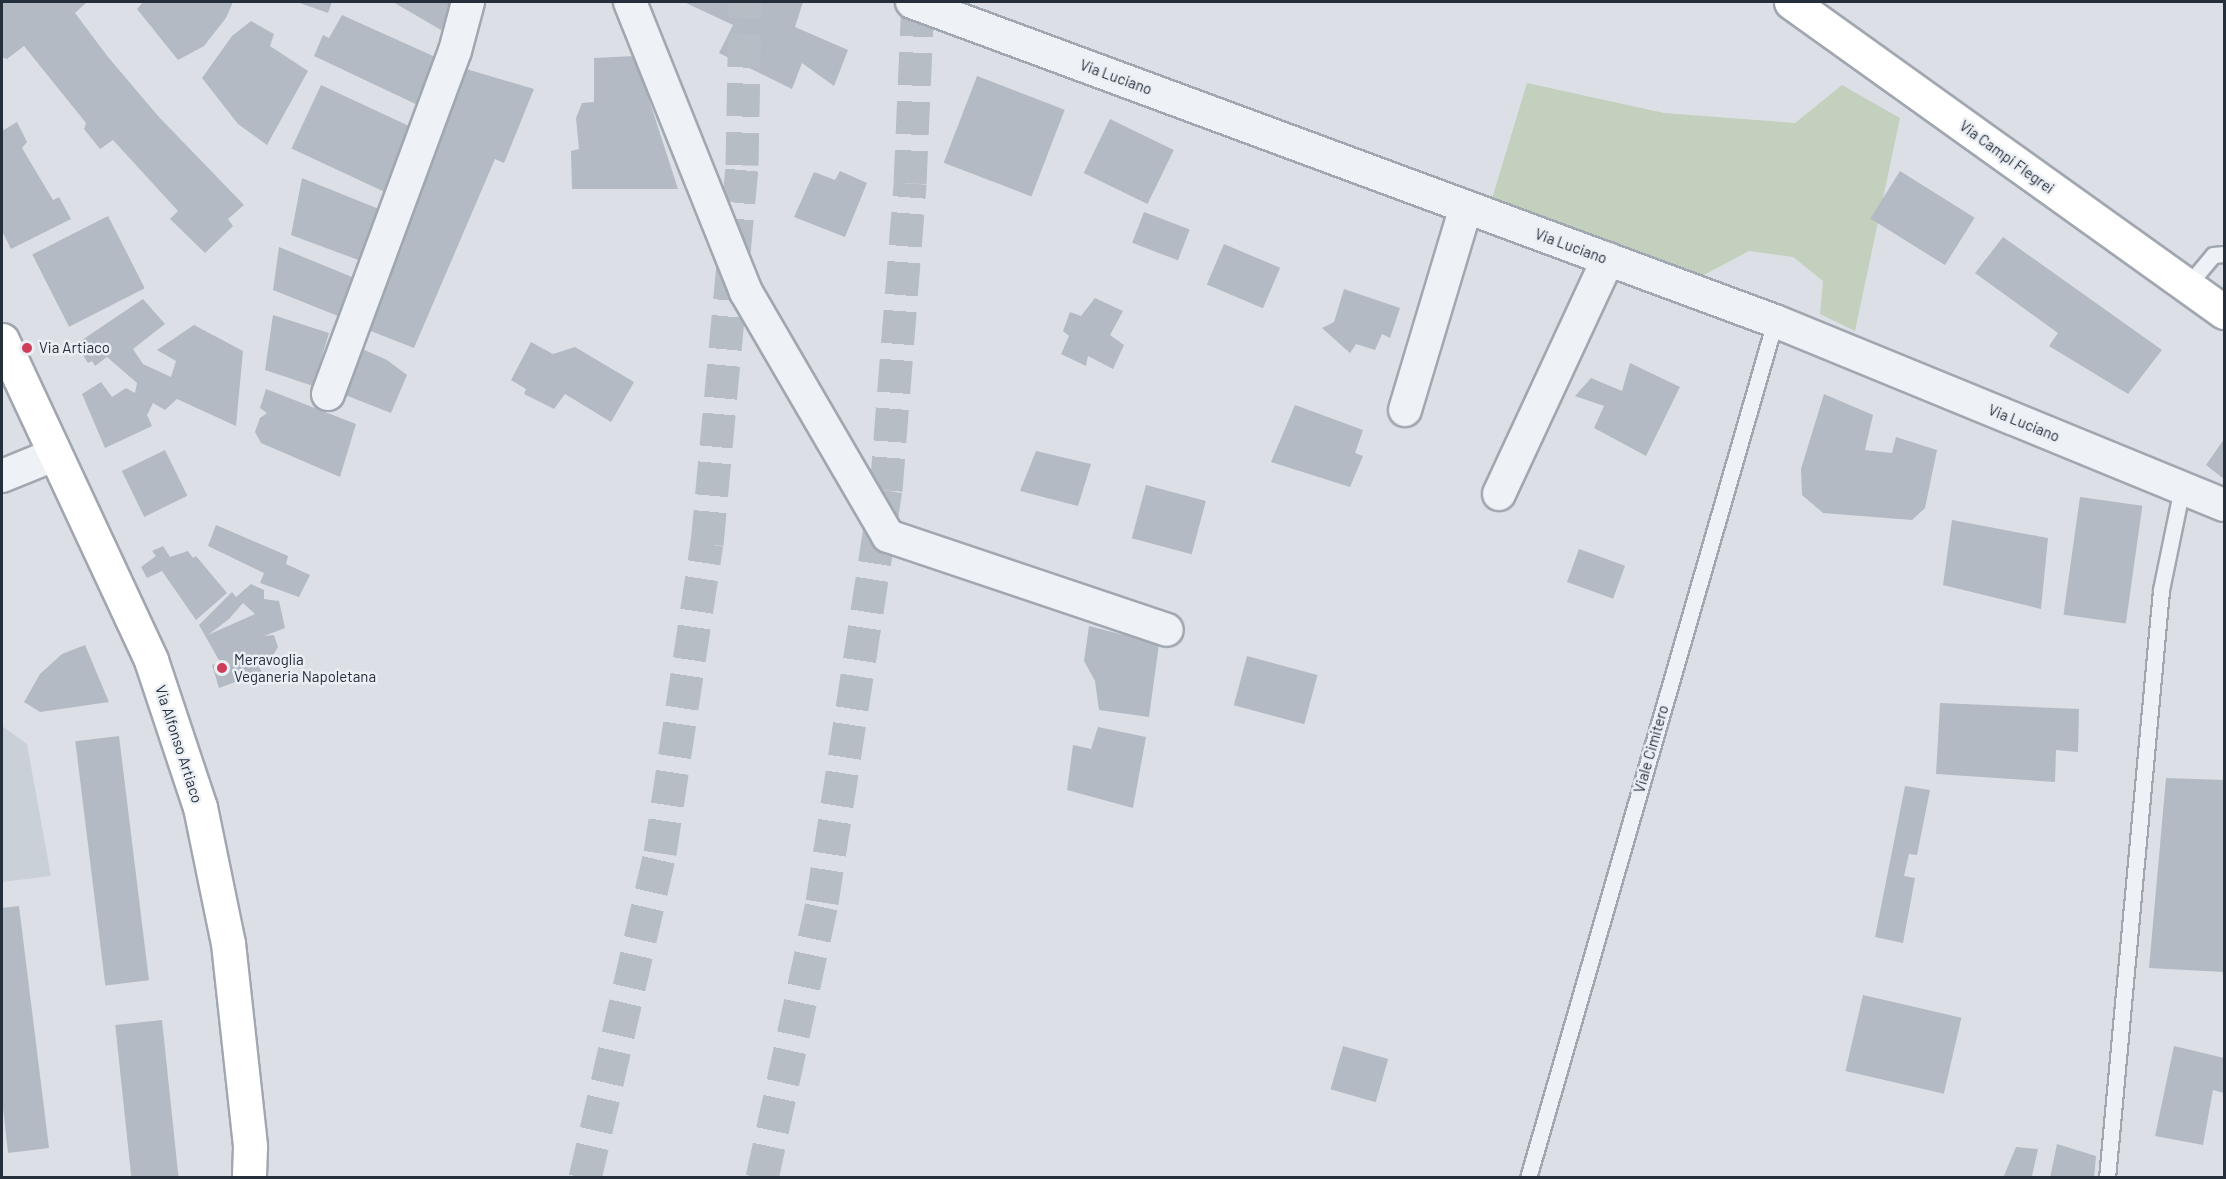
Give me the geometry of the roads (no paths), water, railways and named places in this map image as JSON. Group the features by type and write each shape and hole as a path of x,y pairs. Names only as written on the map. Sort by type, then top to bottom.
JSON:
{"main road":[{"name":"Via Campi Flegrei","path":"1791,2 2224,312"},
{"name":"Via Alfonso Artiaco","path":"2,340 152,660 200,807 228,943 250,1147 249,1178"}],"street":[{"path":"328,394 455,51 468,2"},
{"path":"630,2 746,292 888,537 1167,630"},
{"name":"Via Luciano","path":"912,2 1775,321 2224,505"},
{"path":"1405,410 1466,207"},
{"path":"1499,494 1608,260"},
{"path":"2,476 56,454"}],"lane":[{"path":"2188,285 2213,255 2224,254"},
{"name":"Viale Cimitero","path":"1527,1178 1775,321"},
{"path":"2107,1178 2161,590 2182,488"}],"tunnel":[{"path":"585,1178 660,853 707,544 742,165 745,2"},
{"path":"762,1178 822,902 886,490 910,183 918,2"}],"place":[{"name":"Via Artiaco","path":"27,348"},
{"name":"Meravoglia Veganeria Napoletana","path":"222,668"}]}
